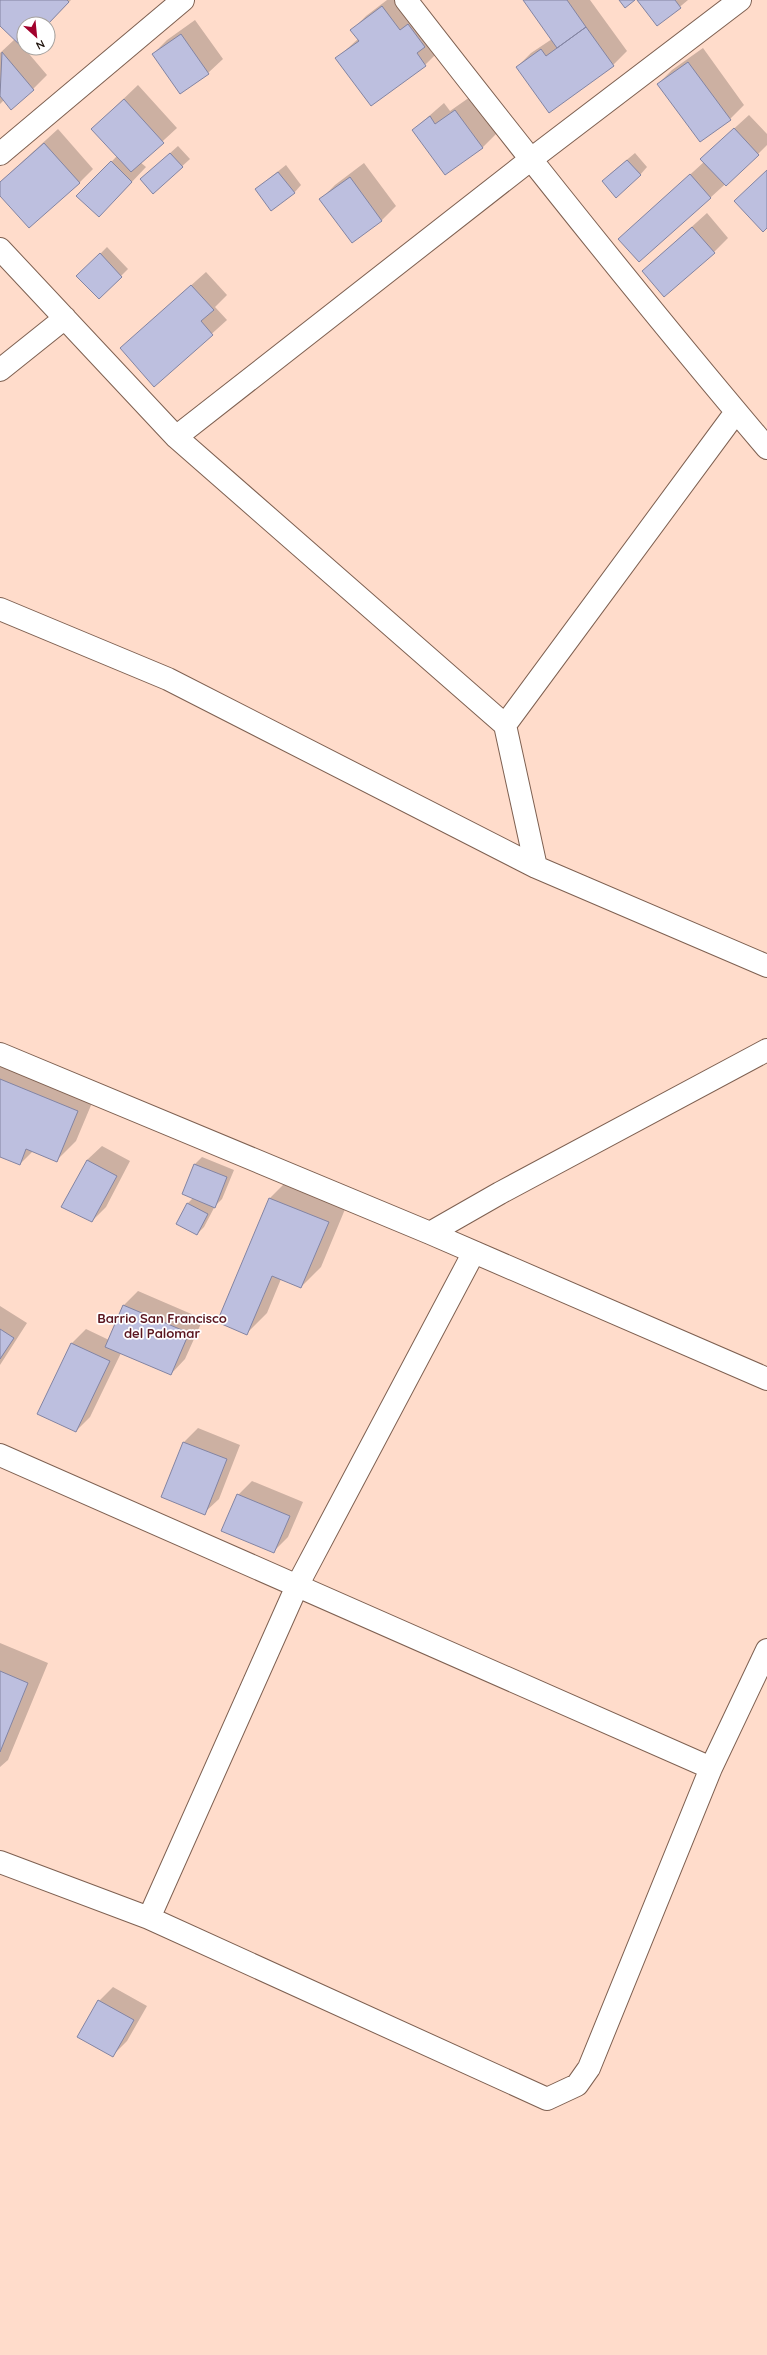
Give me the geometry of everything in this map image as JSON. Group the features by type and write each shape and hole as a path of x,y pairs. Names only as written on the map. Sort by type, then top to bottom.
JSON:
{"street":[{"path":"0,154 183,0"},
{"path":"406,0 530,160 674,339 767,448"},
{"path":"176,437 530,160 740,0"},
{"path":"0,249 176,437 506,725 536,867"},
{"path":"0,370 65,318"},
{"path":"506,725 736,412"},
{"path":"0,609 168,679 536,867 767,966"},
{"path":"430,1233 500,1193 767,1050"},
{"path":"0,1054 430,1233 767,1379"},
{"path":"149,1918 297,1586 474,1252"},
{"path":"0,1455 711,1768"},
{"path":"0,1862 149,1918 547,2099 576,2085 589,2068 711,1768 767,1650"}],"building":[{"path":"0,0 67,0 69,2 56,16 16,16 16,41 0,26"},
{"path":"523,0 567,0 586,27 557,48"},
{"path":"619,0 635,0 625,8"},
{"path":"637,0 675,0 681,8 657,26"},
{"path":"382,6 400,30 408,24 425,47 417,53 426,66 371,106 335,58 359,41 350,30"},
{"path":"586,27 614,66 549,113 516,67 541,49 546,56"},
{"path":"181,34 209,74 180,94 152,54"},
{"path":"2,52 34,90 11,110 0,96"},
{"path":"688,62 731,120 700,142 657,84"},
{"path":"124,99 164,143 131,172 91,129"},
{"path":"455,110 483,148 445,175 412,130 430,116 435,124"},
{"path":"734,128 759,155 726,186 700,159"},
{"path":"44,143 80,183 29,228 0,196 0,182"},
{"path":"170,153 183,167 153,194 140,179"},
{"path":"627,160 641,175 616,198 602,181"},
{"path":"111,161 132,182 99,217 76,196"},
{"path":"767,170 767,228 763,232 734,201"},
{"path":"278,172 295,193 271,211 255,189"},
{"path":"690,174 711,198 639,262 618,239"},
{"path":"350,177 382,221 352,243 319,199"},
{"path":"692,227 715,253 664,297 642,271"},
{"path":"100,253 122,277 99,299 76,276"},
{"path":"191,285 214,310 201,321 213,335 154,387 120,348"},
{"path":"0,1079 78,1111 57,1162 26,1149 20,1165 0,1157"},
{"path":"87,1160 117,1176 92,1222 61,1207"},
{"path":"194,1164 227,1177 215,1208 182,1194"},
{"path":"269,1198 329,1222 301,1288 272,1276 247,1335 217,1322"},
{"path":"187,1203 208,1214 197,1235 176,1224"},
{"path":"123,1305 189,1333 171,1375 105,1347"},
{"path":"0,1329 14,1338 0,1359"},
{"path":"71,1343 110,1361 76,1432 37,1414"},
{"path":"183,1442 227,1459 205,1515 161,1497"},
{"path":"237,1494 290,1516 274,1553 221,1531"},
{"path":"0,1671 28,1683 0,1752"},
{"path":"98,2000 134,2020 113,2057 77,2037"}],"district":[{"name":"Barrio San Francisco del Palomar","path":"162,1326"}]}
